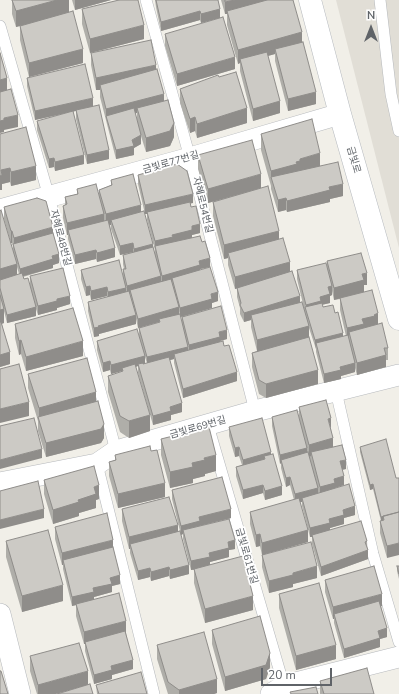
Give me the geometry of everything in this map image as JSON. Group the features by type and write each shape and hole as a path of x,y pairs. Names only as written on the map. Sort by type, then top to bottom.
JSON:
{"street":[{"name":"금빛로","path":"310,0 340,114 399,319"},
{"name":"금빛로77번길","path":"0,210 190,158 340,114"},
{"name":"금빛로69번길","path":"0,483 97,464 116,451 255,411 399,376"},
{"path":"0,614 3,640 20,694"},
{"name":"금빛로61번길","path":"278,690 399,656"}],"lane":[{"name":"자혜로54번길","path":"146,0 190,158 255,411"},
{"path":"380,0 390,94 397,117 399,131"},
{"name":"자혜로48번길","path":"0,26 49,197 116,451"},
{"path":"336,391 373,554 399,642"},
{"name":"금빛로61번길","path":"208,425 278,690"},
{"path":"97,464 154,694"}],"shaded area":[{"path":"336,0 399,0 399,248"}],"building":[{"path":"12,0 57,0 16,11"},
{"path":"119,0 138,0 144,25 90,39 82,9"},
{"path":"156,0 218,0 220,9 201,14 200,11 161,22"},
{"path":"267,0 293,0 302,32 238,50 227,11"},
{"path":"73,11 83,49 29,63 20,26"},
{"path":"223,17 235,57 177,74 165,34"},
{"path":"151,40 156,65 96,78 91,53"},
{"path":"303,42 316,92 288,99 275,49"},
{"path":"267,52 280,101 253,109 240,59"},
{"path":"0,53 7,78 0,80"},
{"path":"85,64 93,98 35,111 27,78"},
{"path":"157,69 164,94 106,109 100,85"},
{"path":"236,72 247,108 197,124 195,117 190,119 180,89 218,75 219,77"},
{"path":"11,89 18,115 4,118 4,120 0,121 0,92"},
{"path":"168,100 174,123 170,131 146,138 137,108"},
{"path":"99,105 109,150 87,155 76,110"},
{"path":"134,108 141,135 132,140 134,146 116,150 106,116"},
{"path":"73,111 84,155 55,162 54,158 49,159 37,121"},
{"path":"312,119 320,153 300,159 300,161 296,162 297,164 271,171 261,134"},
{"path":"26,127 36,166 11,172 10,168 1,170 2,175 0,176 0,134"},
{"path":"252,140 261,174 208,189 198,155"},
{"path":"338,162 343,184 329,187 330,190 287,201 286,198 278,200 271,177"},
{"path":"177,164 187,171 193,194 145,205 138,175"},
{"path":"133,174 141,205 106,214 99,190 112,185 111,180"},
{"path":"96,184 104,214 67,223 63,206 67,204 65,197 78,194 77,189"},
{"path":"268,186 279,231 224,245 213,202"},
{"path":"37,198 46,201 53,227 14,238 4,207"},
{"path":"190,202 191,207 196,206 200,224 192,226 192,230 172,235 173,237 155,241 147,212"},
{"path":"1,210 17,264 0,269 0,211"},
{"path":"144,211 153,244 134,249 133,243 120,246 111,220"},
{"path":"108,220 115,248 97,253 96,250 75,255 68,230"},
{"path":"53,233 59,254 52,256 53,259 20,269 13,244"},
{"path":"200,236 202,242 205,241 210,258 199,261 200,265 162,276 155,246"},
{"path":"283,238 290,262 235,277 228,253"},
{"path":"153,247 161,276 127,286 123,269 126,269 123,255"},
{"path":"361,253 367,273 362,274 364,280 334,288 327,261"},
{"path":"119,260 126,288 108,292 107,287 91,291 90,286 86,287 81,270"},
{"path":"326,263 332,286 328,287 330,294 320,297 321,301 306,305 297,270"},
{"path":"210,267 218,292 211,294 212,299 180,308 172,278"},
{"path":"63,268 70,296 38,306 30,276"},
{"path":"292,271 300,296 244,313 240,305 241,303 237,288"},
{"path":"22,273 24,279 28,278 36,307 7,315 0,288 0,280"},
{"path":"171,279 179,307 138,319 130,290"},
{"path":"372,290 378,313 374,315 375,316 362,319 364,324 347,328 340,298"},
{"path":"129,291 136,315 94,328 88,302"},
{"path":"0,295 4,309 0,310"},
{"path":"302,302 309,326 257,340 251,315"},
{"path":"322,303 323,307 333,305 335,313 338,312 343,333 315,340 305,307"},
{"path":"221,306 227,330 219,332 220,337 189,345 182,317"},
{"path":"73,308 83,341 26,357 21,340 19,341 15,324"},
{"path":"180,314 188,347 147,357 139,328 160,322 159,319"},
{"path":"0,322 10,352 0,355"},
{"path":"382,323 388,348 384,348 386,355 357,363 349,332"},
{"path":"137,329 145,356 111,365 110,361 103,363 97,341"},
{"path":"348,335 355,363 340,367 341,370 324,374 316,343"},
{"path":"309,337 318,370 266,384 259,380 252,353"},
{"path":"223,341 224,346 229,345 237,372 183,389 174,354"},
{"path":"169,357 182,403 170,407 171,411 153,416 138,364"},
{"path":"87,358 96,392 39,408 28,374"},
{"path":"19,364 29,402 0,409 0,369"},
{"path":"135,364 150,415 129,421 120,416 108,376 123,371 122,368"},
{"path":"326,400 331,418 328,419 333,438 309,445 299,407"},
{"path":"98,401 104,424 101,429 46,443 38,417"},
{"path":"297,410 307,448 280,455 272,417"},
{"path":"34,418 42,449 0,460 0,426"},
{"path":"262,418 271,452 243,460 239,447 235,448 229,427"},
{"path":"209,427 216,455 204,458 205,460 192,463 193,467 170,472 161,439"},
{"path":"386,439 396,478 399,478 399,512 381,517 373,484 370,485 360,447"},
{"path":"342,445 346,460 340,461 344,476 334,479 335,483 320,487 311,452"},
{"path":"150,446 151,451 157,450 165,483 118,494 109,462 116,460 115,455"},
{"path":"308,452 318,488 295,494 290,477 286,478 281,460"},
{"path":"273,454 282,486 265,491 263,485 243,490 236,467 265,459 264,456"},
{"path":"94,466 99,485 94,487 96,494 78,500 79,502 53,510 44,480"},
{"path":"222,477 231,509 199,517 200,521 181,526 172,490"},
{"path":"38,481 44,509 0,520 0,491"},
{"path":"349,484 355,506 343,510 344,515 329,519 330,523 310,528 302,498"},
{"path":"169,497 178,525 129,537 122,509"},
{"path":"299,498 308,530 262,543 260,534 256,535 250,512"},
{"path":"399,512 399,543 387,546 380,521 384,520 383,516"},
{"path":"107,513 113,540 62,553 55,527"},
{"path":"229,519 235,540 228,542 229,548 209,553 210,557 191,561 183,530"},
{"path":"361,521 368,550 321,567 312,535"},
{"path":"48,530 63,585 22,596 6,541"},
{"path":"180,531 189,565 170,570 169,567 151,572 150,568 138,571 130,544"},
{"path":"311,542 317,566 293,573 293,575 269,581 262,555"},
{"path":"113,547 120,575 110,578 112,584 93,588 94,592 72,597 63,560"},
{"path":"243,556 253,596 205,609 194,569"},
{"path":"374,566 382,594 333,607 325,580"},
{"path":"319,583 336,645 296,656 279,594"},
{"path":"119,593 126,621 84,632 76,604"},
{"path":"379,601 387,628 378,631 380,638 344,649 334,614"},
{"path":"260,616 270,653 266,665 225,677 212,630"},
{"path":"125,631 133,660 111,666 112,670 94,675 85,642"},
{"path":"204,632 217,679 179,690 168,682 157,645"},
{"path":"79,643 88,671 38,685 30,656"},
{"path":"367,668 374,694 324,694 320,681"},
{"path":"1,671 8,694 0,694"},
{"path":"141,672 147,694 99,694 96,685"},
{"path":"90,684 93,694 57,694"},
{"path":"316,687 318,694 291,694 290,692"}]}
